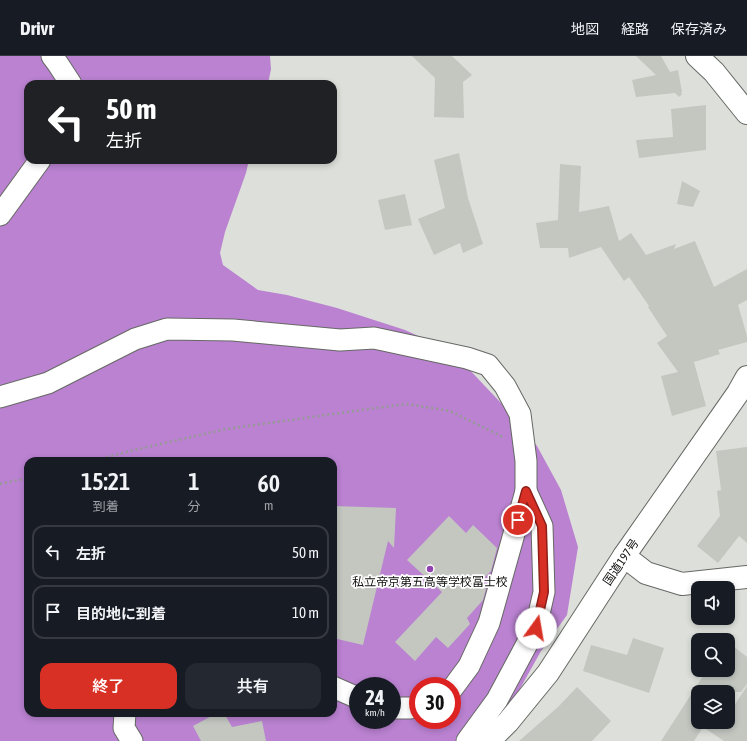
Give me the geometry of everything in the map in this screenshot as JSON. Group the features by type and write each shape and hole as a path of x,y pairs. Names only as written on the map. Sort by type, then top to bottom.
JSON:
{"main road":[{"path":"697,56 714,72 747,113"},
{"name":"国道197号","path":"489,741 508,722 548,673 624,556 738,393 747,377"},
{"path":"624,556 646,573 682,584 747,577"}],"street":[{"path":"52,56 68,80"},
{"path":"0,215 37,164"},
{"path":"0,397 48,383 135,339 167,329 233,330 340,340 374,338 467,358 488,365 505,386 520,414 526,461 526,491 489,623 469,666 461,677"},
{"path":"467,741 498,700 536,628 544,592 542,526 526,491"},
{"path":"337,689 349,694"},
{"path":"125,717 124,728 132,741"}],"path":[{"path":"107,457 226,429 407,404 450,411 503,437 526,461"},
{"path":"0,484 24,479"}],"shaded area":[{"path":"0,56 270,56 271,69 269,80 24,80 24,164 248,164 225,232 220,253 223,265 258,290 287,295 337,308 405,330 436,344 465,365 519,422 537,446 561,490 578,547 567,615 541,651 512,703 475,741 0,741"}],"building":[{"path":"412,56 452,56 472,75 463,82 464,118 434,117 435,78"},
{"path":"636,56 661,56 670,72 678,70 682,94 679,97 675,93 636,97 632,80 656,75"},
{"path":"706,105 706,150 639,158 636,140 673,137 671,109"},
{"path":"459,153 468,198 483,244 463,253 460,243 434,255 418,219 445,208 434,160"},
{"path":"560,164 581,166 579,212 609,206 619,241 631,233 646,255 676,244 674,249 695,241 714,287 747,269 747,300 738,305 747,336 747,342 718,350 720,354 694,362 706,406 672,416 661,376 678,372 657,343 667,336 629,277 624,281 601,247 569,258 568,248 540,248 536,223 558,220"},
{"path":"682,181 700,191 693,207 677,204"},
{"path":"405,194 412,225 385,230 378,200"},
{"path":"747,447 747,543 739,536 718,563 697,546 720,516 717,491 721,490 716,451"},
{"path":"337,506 396,508 394,548 388,541 363,645 337,639"},
{"path":"449,516 466,533 473,525 497,548 491,571 481,581 486,589 483,600 467,618 470,624 448,648 436,637 415,661 395,642 442,592 407,560"},
{"path":"633,638 664,648 649,693 583,671 591,645 627,655"},
{"path":"735,648 747,657 747,684 741,692 735,692 735,685 697,685 702,677 735,677"},
{"path":"747,686 747,741 724,741 706,729 735,729 735,704"},
{"path":"577,687 611,721 592,741 519,741 558,707"},
{"path":"691,695 691,729 702,729 694,741 661,741"},
{"path":"210,717 226,717 232,727 262,721 266,741 201,741 193,726"}],"place":[{"name":"私立帝京第五高等学校冨士校","path":"430,569"}],"route":[{"path":"518,520 526,491 542,526 544,592 536,628"}]}
